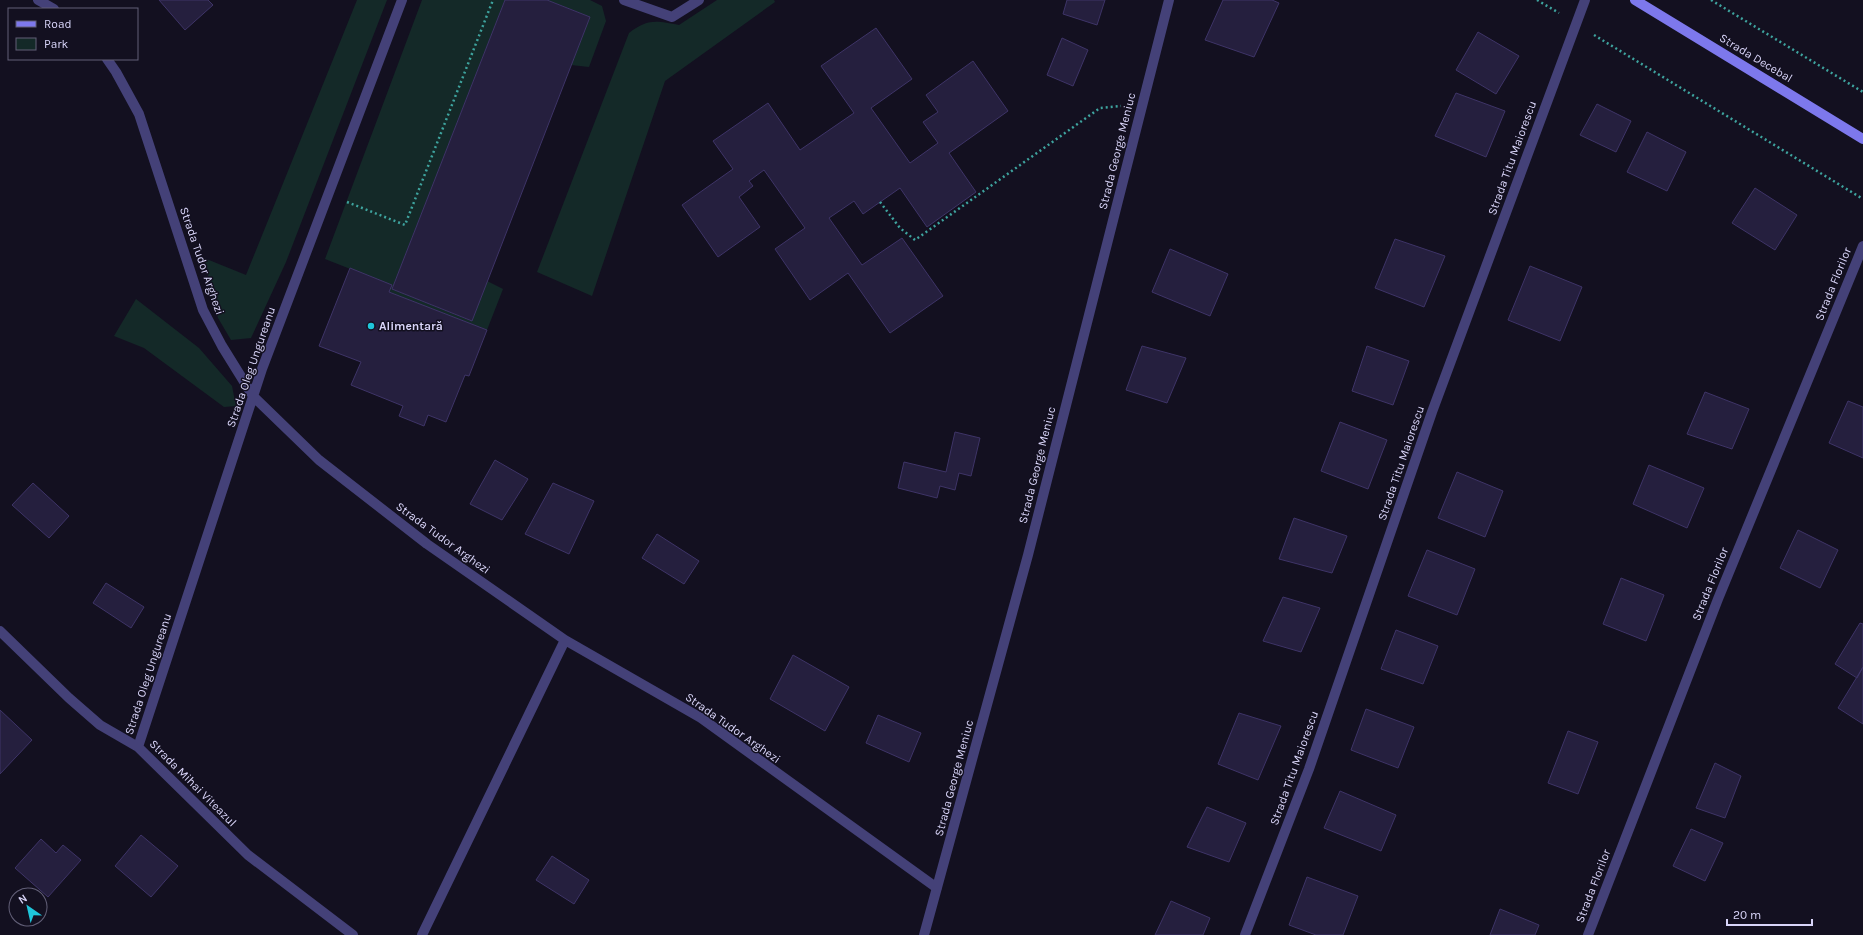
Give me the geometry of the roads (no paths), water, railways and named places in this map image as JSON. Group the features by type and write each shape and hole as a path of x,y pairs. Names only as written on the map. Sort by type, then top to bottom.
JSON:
{"main road":[{"name":"Strada Decebal","path":"1635,0 1863,139"}],"street":[{"path":"38,0 52,8"},
{"name":"Strada Oleg Ungureanu","path":"138,747 262,369 402,0"},
{"path":"624,0 672,17 699,0"},
{"name":"Strada George Meniuc","path":"924,935 965,781 997,673 1169,0"},
{"name":"Strada Titu Maiorescu","path":"1245,935 1309,769 1432,412 1575,23 1585,0"},
{"name":"Strada Tudor Arghezi","path":"108,60 139,114 203,310 222,346 253,396 319,460 427,544 565,640 701,718 937,888"},
{"name":"Strada Florilor","path":"1588,935 1718,599 1863,246"},
{"name":"Strada Mihai Viteazul","path":"0,631 69,698 100,725 138,747 248,855 353,935"},
{"path":"422,935 565,640"}],"place":[{"name":"Alimentară","path":"371,326"}]}
